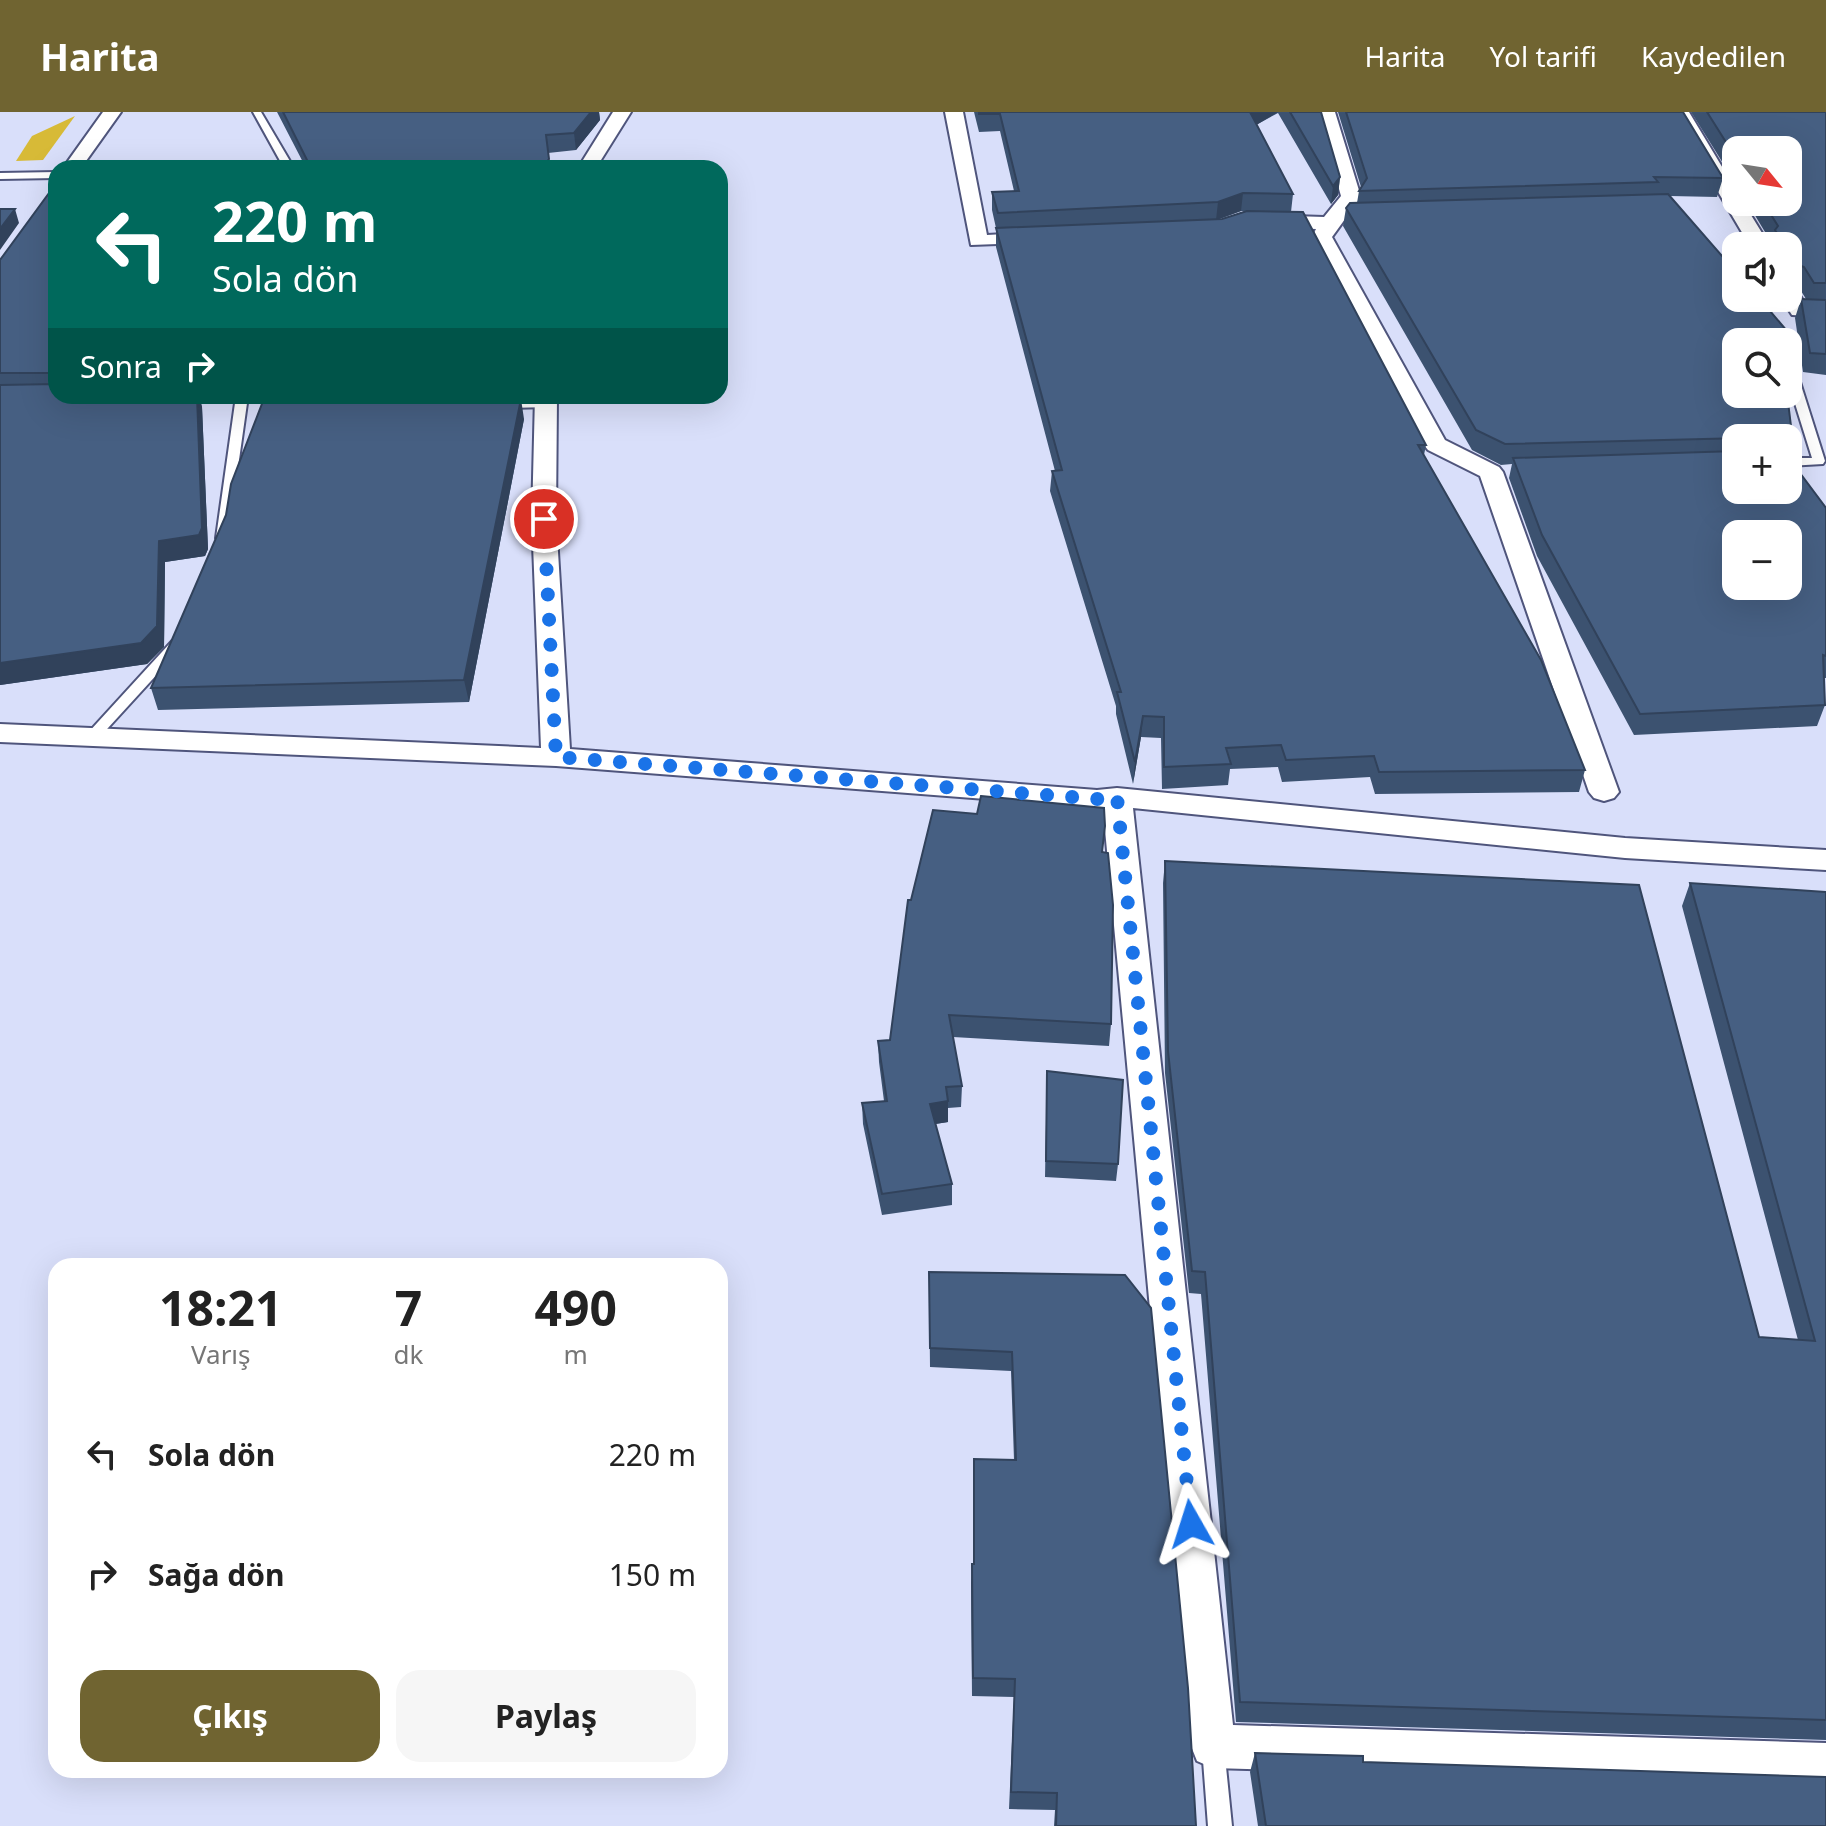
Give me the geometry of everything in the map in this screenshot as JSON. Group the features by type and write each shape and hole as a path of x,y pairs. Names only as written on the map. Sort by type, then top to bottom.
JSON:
{"street":[{"path":"78,160 112,112"},
{"path":"592,160 622,112"},
{"path":"954,112 978,241 1069,237"},
{"path":"1326,112 1351,197 1322,237 1436,445 1498,472 1604,792"},
{"path":"1680,112 1752,232"},
{"path":"1241,220 1338,218"},
{"path":"1802,311 1826,311"},
{"path":"546,404 544,519 556,757"},
{"path":"0,733 556,757 1097,799 1117,797 1625,848 1826,860"},
{"path":"1117,797 1213,1746 1826,1765"}],"lane":[{"path":"257,112 284,160"},
{"path":"0,176 48,175"},
{"path":"218,548 223,535 241,404"},
{"path":"247,404 255,407"},
{"path":"484,405 496,404"},
{"path":"1802,407 1819,461 1802,462"},
{"path":"92,737 179,642 184,629"},
{"path":"1213,1746 1220,1826"}],"shaded area":[{"path":"75,116 43,160 16,161 32,136"}],"building":[{"path":"283,112 591,112 574,133 546,135 548,160 307,160"},
{"path":"979,112 1250,112 1293,194 1243,193 1218,202 998,213 992,192 1019,191 1000,114"},
{"path":"1290,112 1321,112 1340,177 1333,186"},
{"path":"1346,112 1683,112 1722,176 1654,177 1658,182 1359,191 1367,178"},
{"path":"1707,112 1826,112 1826,283 1814,283 1802,266 1802,232 1776,232 1778,226 1772,216 1802,216 1802,136 1722,136"},
{"path":"48,194 48,373 0,373 0,260"},
{"path":"1668,194 1722,256 1722,312 1771,312 1784,328 1722,328 1722,408 1789,408 1791,424 1722,424 1722,439 1505,444 1476,430 1346,208 1350,203"},
{"path":"0,209 15,209 0,229"},
{"path":"1247,211 1303,212 1426,445 1418,445 1541,660 1585,770 1379,772 1374,756 1286,760 1281,745 1226,748 1231,764 1164,767 1164,717 1143,716 1135,762 1117,692 1121,692 1052,471 1062,470 996,228 1222,219"},
{"path":"1802,299 1826,300 1826,354 1810,353"},
{"path":"48,384 48,404 197,404 202,528 199,535 159,541 157,626 141,643 0,663 0,385"},
{"path":"262,404 520,404 464,680 151,688 226,515 231,484"},
{"path":"1722,451 1722,504 1802,504 1802,476 1826,508 1825,705 1640,714 1542,535 1513,458"},
{"path":"981,796 1104,808 1102,852 1108,853 1113,905 1111,1024 949,1015 962,1086 946,1087 948,1101 930,1104 952,1184 882,1194 862,1103 887,1101 878,1041 890,1040 908,900 911,900 933,810 977,814"},
{"path":"1165,861 1639,885 1759,1337 1815,1341 1690,883 1826,892 1826,1720 1240,1702 1205,1272 1192,1271 1168,1051"},
{"path":"1047,1071 1123,1080 1118,1164 1046,1161"},
{"path":"929,1272 1125,1275 1151,1308 1188,1688 1196,1826 1056,1826 1057,1793 1011,1792 1015,1679 973,1678 972,1564 974,1459 1016,1460 1012,1352 930,1348"},
{"path":"1255,1753 1363,1756 1363,1762 1826,1777 1826,1826 1266,1826"}],"route":[{"path":"544,519 556,757 1097,799 1117,797 1191,1524"}]}
